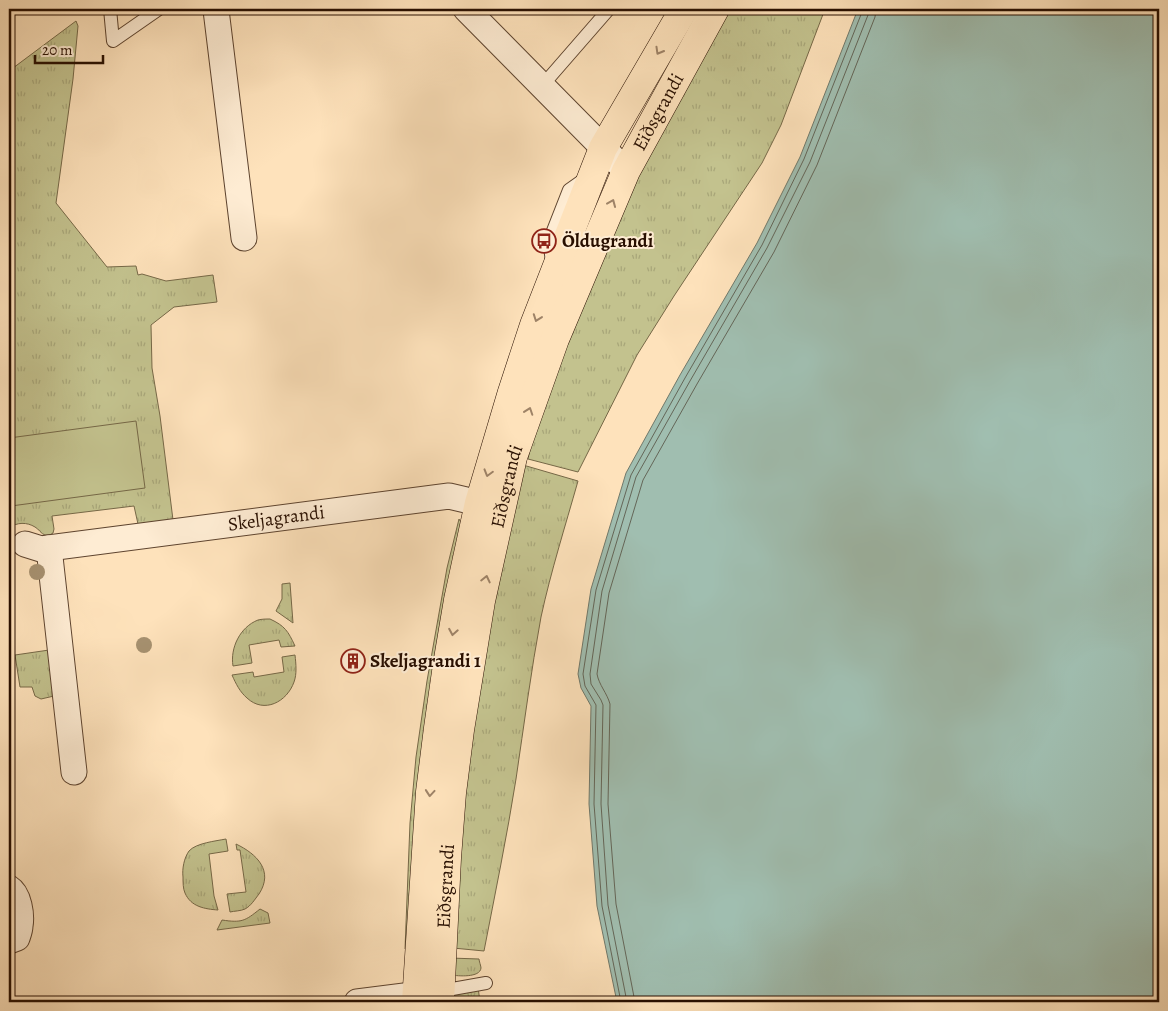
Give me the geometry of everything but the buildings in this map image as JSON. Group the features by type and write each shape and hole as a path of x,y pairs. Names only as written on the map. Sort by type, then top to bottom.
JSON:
{"main road":[{"name":"Eiðsgrandi","path":"491,506 512,392 554,272 598,160 684,9"},
{"name":"Eiðsgrandi","path":"428,998 430,792 447,665 458,600 491,506 513,457 555,339 626,171 715,9"}],"street":[{"path":"218,9 216,10 244,238"},
{"path":"471,11 542,86 598,160 626,171"},
{"name":"Skeljagrandi","path":"25,544 40,549 50,548 449,496 491,506"},
{"path":"50,548 74,772"},
{"path":"9,888 13,890 18,899 20,925 17,938 9,941"},
{"path":"357,1002 428,998"}],"lane":[{"path":"110,9 113,41 159,9"},
{"path":"542,86 609,9"},
{"path":"428,998 486,983"}],"green space":[{"path":"729,9 825,9 781,125 762,163 637,355 578,472 528,459 536,421 566,335 666,116"},
{"path":"76,21 78,26 73,79 56,203 107,267 136,266 138,275 142,274 166,281 213,275 217,302 174,307 151,325 152,368 173,520 138,524 134,506 52,516 53,533 47,535 42,534 32,525 19,524 9,528 9,71"},
{"path":"136,421 145,488 11,506 9,438"},
{"path":"523,465 578,481 541,617 501,865 484,951 453,948 470,709"},
{"path":"459,519 462,524 411,946 405,949 410,823 416,757 447,568"},
{"path":"290,583 293,623 276,611 282,599 282,584"},
{"path":"270,619 286,630 295,646 281,647 279,640 249,645 252,663 233,666 233,652 241,633 258,620"},
{"path":"56,649 54,696 41,699 35,696 32,687 20,687 15,655"},
{"path":"295,655 296,672 291,689 281,700 274,704 261,705 254,703 242,693 232,675 253,672 254,677 284,672 282,657"},
{"path":"226,839 228,851 209,854 214,896 218,910 208,909 195,904 185,893 183,883 184,864 192,848"},
{"path":"236,844 256,858 261,864 265,878 259,894 249,906 243,910 230,912 227,894 246,892 240,850 237,850"},
{"path":"260,909 268,913 270,923 217,930 222,920 243,920"},
{"path":"450,958 479,959 480,971 473,975 451,975"},
{"path":"478,987 480,1002 448,1002 451,993"}],"water":[{"path":"858,9 1159,9 1159,1002 617,1002 597,906 589,804 591,706 581,688 578,674 591,589 626,473 680,375 757,243 800,157"}],"place":[{"name":"Öldugrandi","path":"544,241"},
{"name":"Skeljagrandi 1","path":"353,661"}]}
